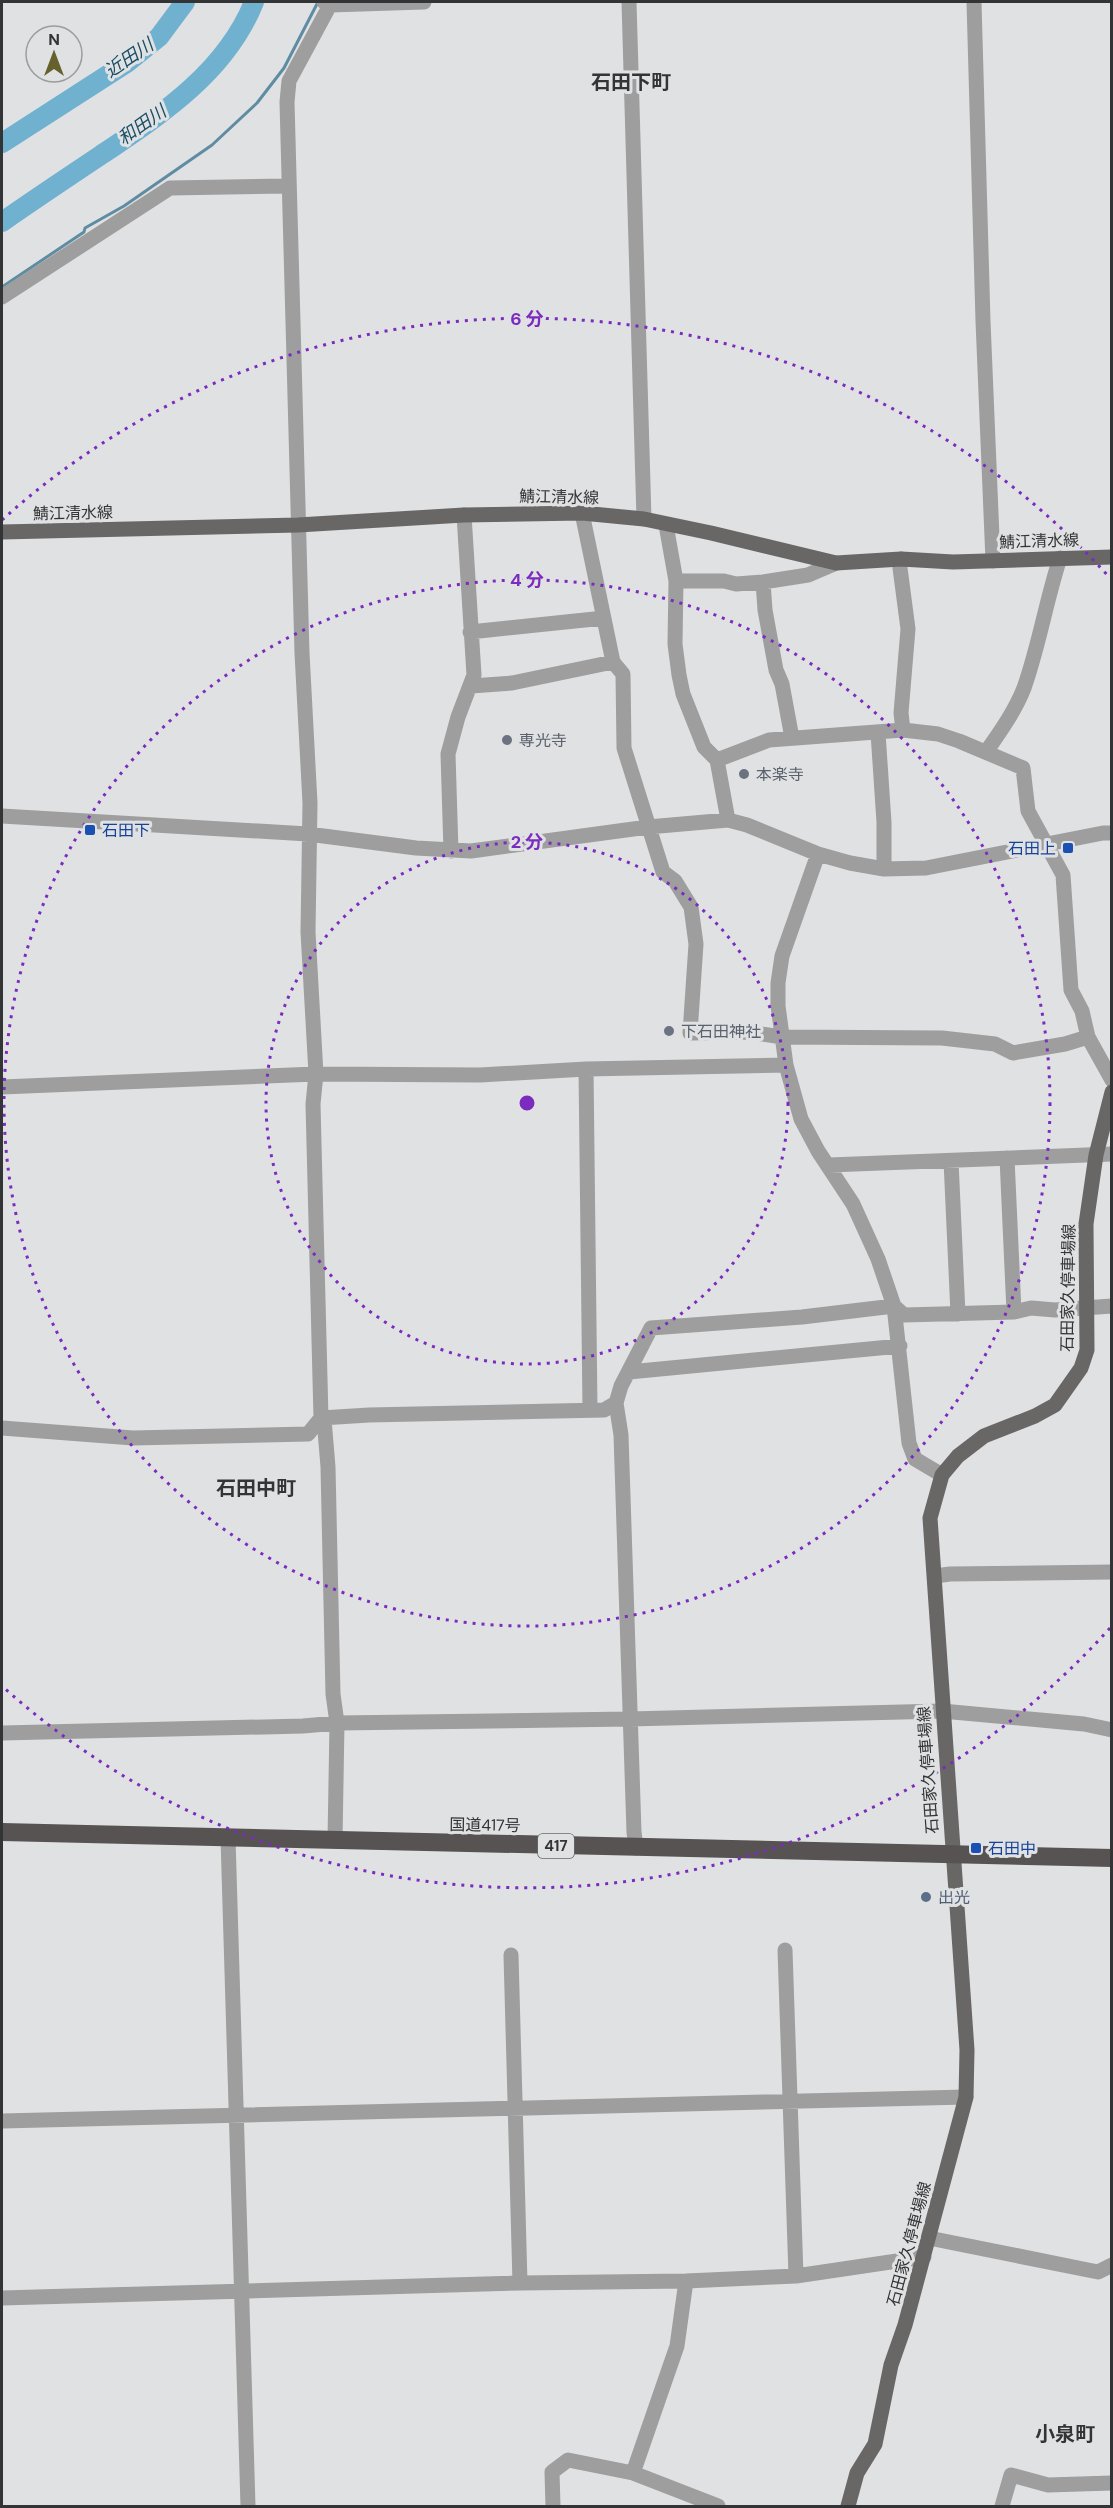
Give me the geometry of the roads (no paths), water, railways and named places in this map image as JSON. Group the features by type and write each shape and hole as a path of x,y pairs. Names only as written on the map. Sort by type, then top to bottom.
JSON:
{"highway":[{"name":"国道417号","path":"2,1832 1112,1858"}],"main road":[{"name":"鯖江清水線","path":"2,532 298,525 464,515 582,513 644,519 711,532 836,563 901,559 953,562 1112,557"},
{"name":"石田家久停車場線","path":"848,2506 857,2473 875,2444 891,2365 905,2325 966,2097 967,2050 930,1518 942,1475 966,1448 984,1436 1046,1411 1061,1399 1084,1359 1088,1308 1086,1224 1096,1155 1112,1092"}],"street":[{"path":"335,1841 337,1723 333,1694 328,1467 322,1419 313,1104 315,1074 308,932 310,803 298,525 287,102 290,81 327,3 424,2"},
{"path":"629,2 644,519"},
{"path":"974,2 983,321 993,561"},
{"path":"2,297 170,188 288,186"},
{"path":"582,513 613,662 623,674 624,748 663,872 675,881 691,907 696,944 690,1033 749,1032 782,1037 942,1038 995,1044 1013,1053 1065,1044 1088,1037"},
{"path":"450,851 448,754 458,717 474,675 464,515"},
{"path":"666,525 676,581 675,644 679,675 683,694 704,747 717,760 728,820"},
{"path":"986,752 1003,728 1023,690 1060,558"},
{"path":"901,559 900,568 908,629 901,713 903,730"},
{"path":"676,581 724,581 736,584 763,582 808,575 836,563"},
{"path":"763,582 765,610 776,670 782,684 792,738"},
{"path":"470,632 604,618"},
{"path":"471,686 512,683 613,662"},
{"path":"717,760 769,740 878,734 903,730 938,734 1023,768 1028,811 1064,875 1071,990 1082,1011 1088,1037 1112,1080"},
{"path":"878,734 884,822 884,869"},
{"path":"2,816 308,834 450,851 471,851 648,827 728,820 747,825 818,854 884,869 926,868 1112,833"},
{"path":"818,854 782,956 778,983 786,1065 801,1119 818,1151 853,1204 878,1259 894,1306 909,1443 915,1459 942,1475"},
{"path":"2,1087 315,1074 480,1075 586,1069 786,1065"},
{"path":"586,1069 590,1409"},
{"path":"829,1165 1112,1154"},
{"path":"1007,1158 1014,1312"},
{"path":"951,1161 957,1314"},
{"path":"636,1848 621,1435 616,1403 621,1386 651,1328 802,1317 894,1306 904,1315 1112,1306"},
{"path":"629,1372 900,1346"},
{"path":"2,1428 133,1438 308,1434 322,1419 369,1415 603,1410 616,1403"},
{"path":"935,1576 1112,1572"},
{"path":"2,1733 303,1726 337,1723 630,1719 942,1711 1084,1724 1112,1730"},
{"path":"228,1838 248,2506"},
{"path":"785,1950 796,2276"},
{"path":"511,1955 520,2283"},
{"path":"2,2121 966,2097"},
{"path":"929,2238 1098,2272 1112,2265"},
{"path":"2,2298 520,2283 687,2281 796,2276 924,2257"},
{"path":"633,2473 677,2346 687,2281"},
{"path":"553,2506 552,2472 568,2460 633,2473 718,2506"},
{"path":"1002,2506 1011,2475 1048,2485 1112,2483"}],"waterway":[{"name":"近田川","path":"2,143 128,62 159,37 185,2"},
{"name":"和田川","path":"2,222 147,124 190,89 227,50 254,2"},
{"path":"2,287 84,232 85,228 124,206 212,145 257,103 284,68 318,2"}],"place":[{"name":"専光寺","path":"507,740"},
{"name":"本楽寺","path":"744,774"},
{"name":"石田下","path":"90,830"},
{"name":"石田上","path":"1068,848"},
{"name":"下石田神社","path":"669,1031"},
{"name":"石田中","path":"976,1848"},
{"name":"出光","path":"926,1897"}],"district":[{"name":"石田下町","path":"631,82"},
{"name":"石田中町","path":"256,1488"},
{"name":"小泉町","path":"1065,2434"}]}
